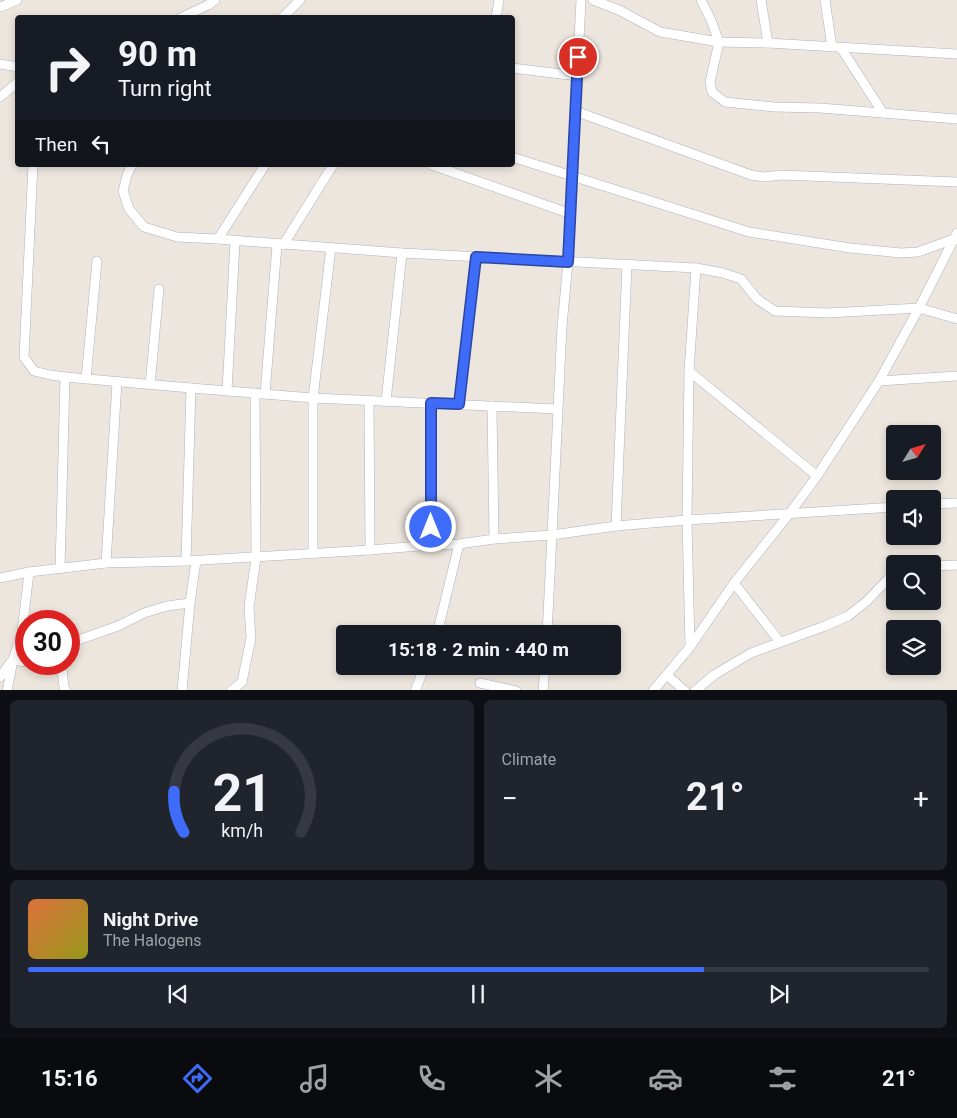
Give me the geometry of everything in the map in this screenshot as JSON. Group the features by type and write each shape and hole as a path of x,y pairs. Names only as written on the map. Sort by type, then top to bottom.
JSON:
{"street":[{"path":"0,7 17,0"},
{"path":"285,15 300,0"},
{"path":"496,15 498,0"},
{"path":"547,625 557,409 571,214 581,0"},
{"path":"593,0 620,10 660,32 719,42 957,54"},
{"path":"701,0 719,42 710,82 712,92 725,102 957,119"},
{"path":"762,0 768,43"},
{"path":"825,0 837,47 884,113"},
{"path":"185,15 209,2"},
{"path":"0,64 15,66"},
{"path":"515,68 577,76"},
{"path":"0,97 15,84"},
{"path":"576,111 752,175 764,177 781,175 957,182"},
{"path":"515,158 749,232 850,248 901,253 918,252 956,237"},
{"path":"33,167 24,357 34,371 65,377 313,398 557,409"},
{"path":"131,167 122,191 129,209 144,227 177,238 218,239 235,242 402,253 696,268 741,278 757,299 775,311 828,313 919,308 957,319"},
{"path":"218,239 264,167"},
{"path":"265,394 280,245 333,167"},
{"path":"438,167 571,214"},
{"path":"653,690 690,647 734,584 817,476 879,381 956,237"},
{"path":"226,391 235,242"},
{"path":"313,554 313,398 331,248"},
{"path":"386,401 402,253"},
{"path":"459,404 476,257"},
{"path":"86,379 97,261"},
{"path":"616,526 626,265"},
{"path":"690,647 687,520 689,371 696,268"},
{"path":"150,385 159,289"},
{"path":"689,371 817,476"},
{"path":"879,381 957,376"},
{"path":"60,569 65,377"},
{"path":"106,563 117,382"},
{"path":"186,561 191,388"},
{"path":"231,690 240,686 251,638 249,607 256,558 255,393"},
{"path":"369,400 370,550"},
{"path":"431,403 431,545"},
{"path":"492,406 494,539"},
{"path":"941,504 957,503"},
{"path":"0,578 29,572 106,563 256,558 459,544 494,539 552,535 616,526 886,507"},
{"path":"439,625 459,544"},
{"path":"182,690 196,561"},
{"path":"941,566 957,565"},
{"path":"26,610 29,572"},
{"path":"695,690 714,675 751,653 848,616 868,600 886,581"},
{"path":"734,584 780,642"},
{"path":"80,640 118,626 144,613 167,606 190,603"},
{"path":"7,690 15,655"},
{"path":"0,677 13,660"},
{"path":"63,675 66,690"},
{"path":"415,690 421,675"},
{"path":"543,690 544,675"},
{"path":"667,675 685,690"},
{"path":"480,683 516,690"}],"route":[{"path":"431,527 431,403 459,404 476,257 568,262 578,57"}]}
